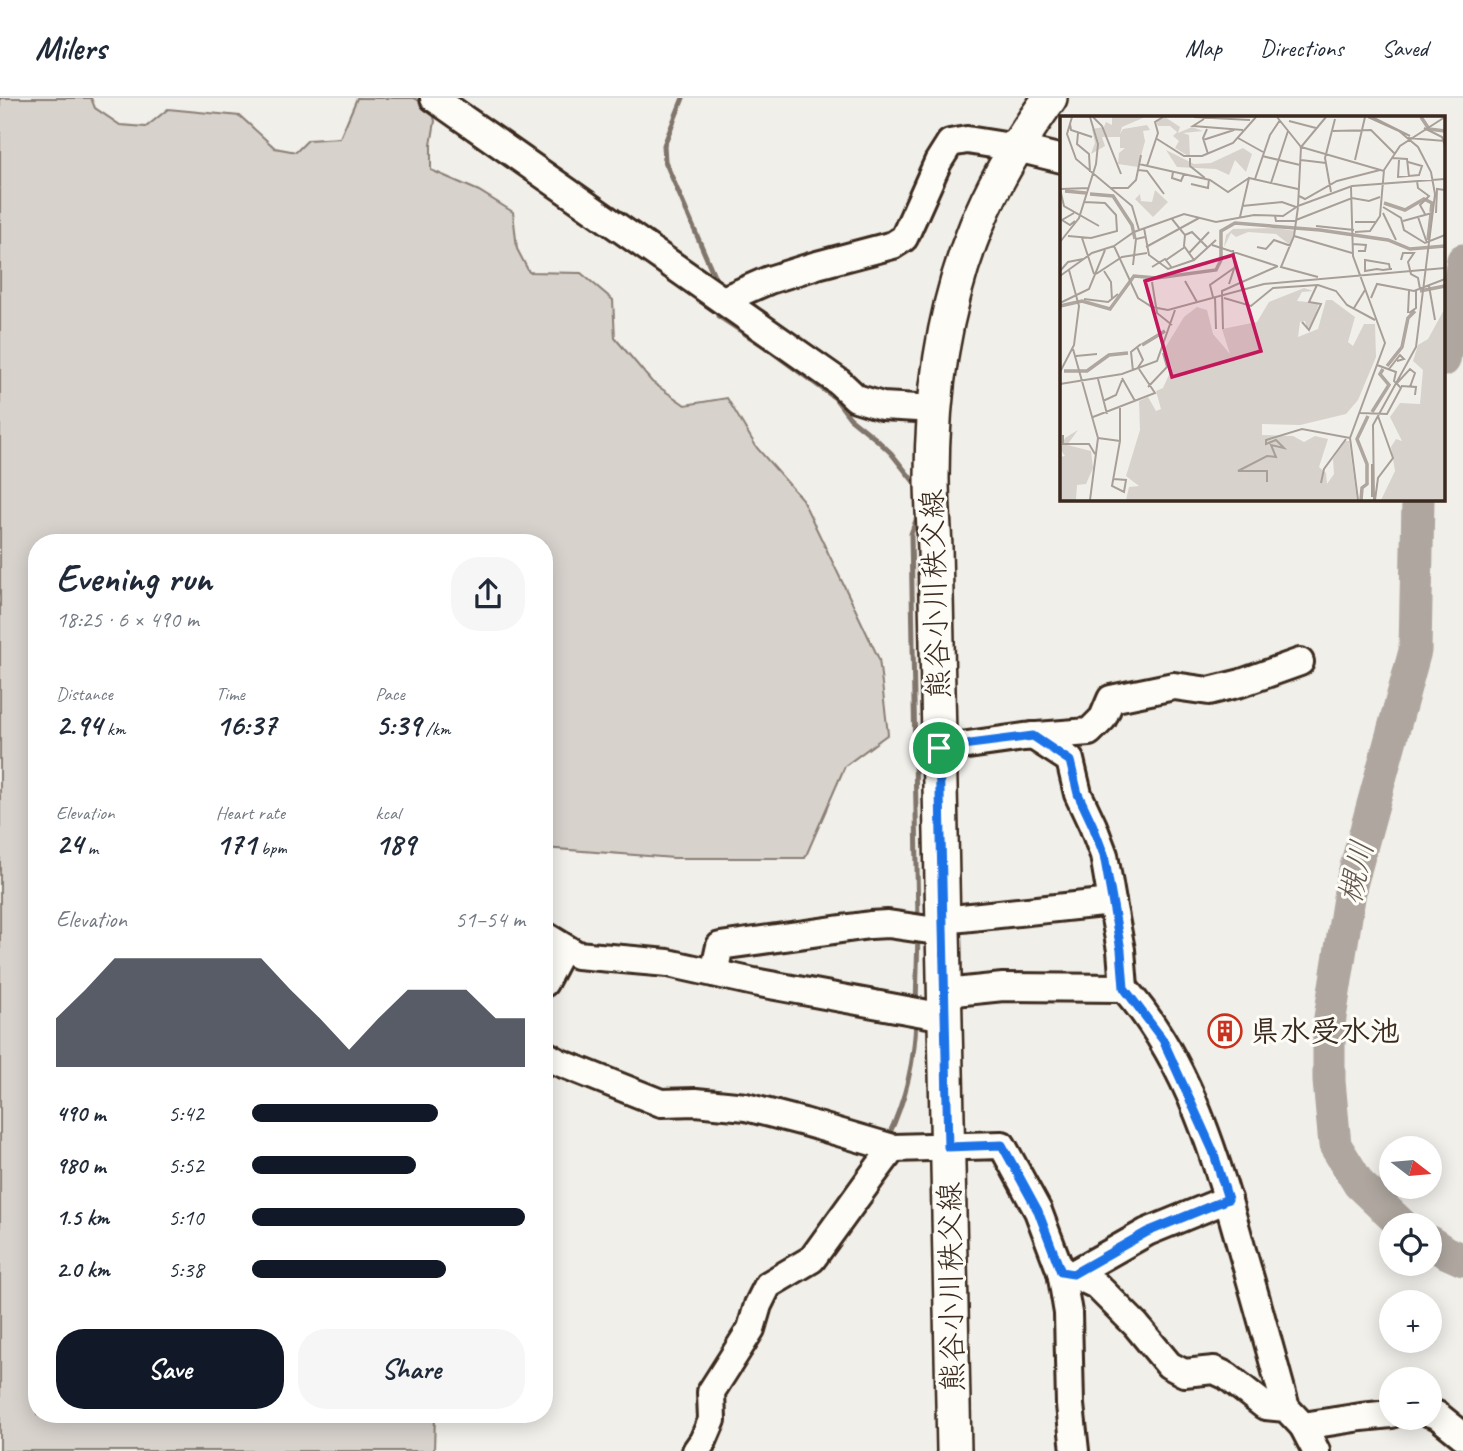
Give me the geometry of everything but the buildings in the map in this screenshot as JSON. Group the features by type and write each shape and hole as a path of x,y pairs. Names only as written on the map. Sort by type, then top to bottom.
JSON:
{"main road":[{"name":"熊谷小川秩父線","path":"954,1451 945,1005 940,926 939,748 932,478 935,409 945,337 962,266 976,227 1017,148 1050,98"}],"street":[{"path":"434,98 839,382 856,398 882,407 935,409"},
{"path":"723,300 769,281 893,245 904,238 938,162 950,144 967,140 1060,159"},
{"path":"939,748 1089,732 1103,718 1111,699 1174,687 1209,691 1300,662"},
{"path":"1033,736 1070,761 1078,794 1104,855 1121,950 1124,988 1163,1040 1213,1151 1295,1417 1316,1451"},
{"path":"714,973 720,946 870,925 940,926 1112,902"},
{"path":"553,941 576,955 668,963 828,996 945,1005 1003,987 1124,988"},
{"path":"553,1059 661,1102 746,1107 893,1148 1002,1145 1038,1211 1067,1273 1070,1405 1075,1451"},
{"path":"696,1451 712,1420 711,1392 751,1329 758,1305 768,1285 813,1259 893,1148"},
{"path":"1067,1273 1147,1232 1228,1199"},
{"path":"1067,1273 1096,1285 1136,1325 1169,1365 1184,1373 1214,1370 1227,1376 1265,1406 1295,1417 1379,1415"},
{"path":"1442,1419 1463,1436"}],"shaded area":[{"path":"0,98 91,98 95,108 120,125 146,127 168,109 240,116 275,148 296,152 308,140 340,138 357,98 414,98 431,106 435,121 431,170 479,191 513,212 517,249 529,272 581,273 613,300 615,338 652,382 685,405 727,398 757,448 802,499 879,659 888,734 845,766 805,858 674,858 553,849 553,534 28,534 28,1423 435,1423 434,1451 0,1451"}],"waterway":[{"path":"683,98 664,145 665,161 716,284"},
{"name":"槻川","path":"1446,349 1463,260"},
{"path":"717,308 718,316 835,398 850,418 891,453 918,487"},
{"name":"槻川","path":"1389,1213 1359,1184 1335,1145 1329,1081 1329,1024 1351,885 1415,651 1418,500"},
{"path":"918,921 911,534 919,512"},
{"path":"916,1005 918,934"},
{"path":"888,1137 908,1079 916,1018"},
{"name":"槻川","path":"1442,1250 1463,1260"}],"place":[{"name":"県水受水池","path":"1225,1031"}],"route":[{"path":"1033,736 1070,761 1078,794 1104,855 1121,950 1124,988 1163,1040 1213,1151 1228,1199 1147,1232 1073,1274 1061,1272 1038,1211 1002,1145 948,1147 939,748 1033,736"}]}
